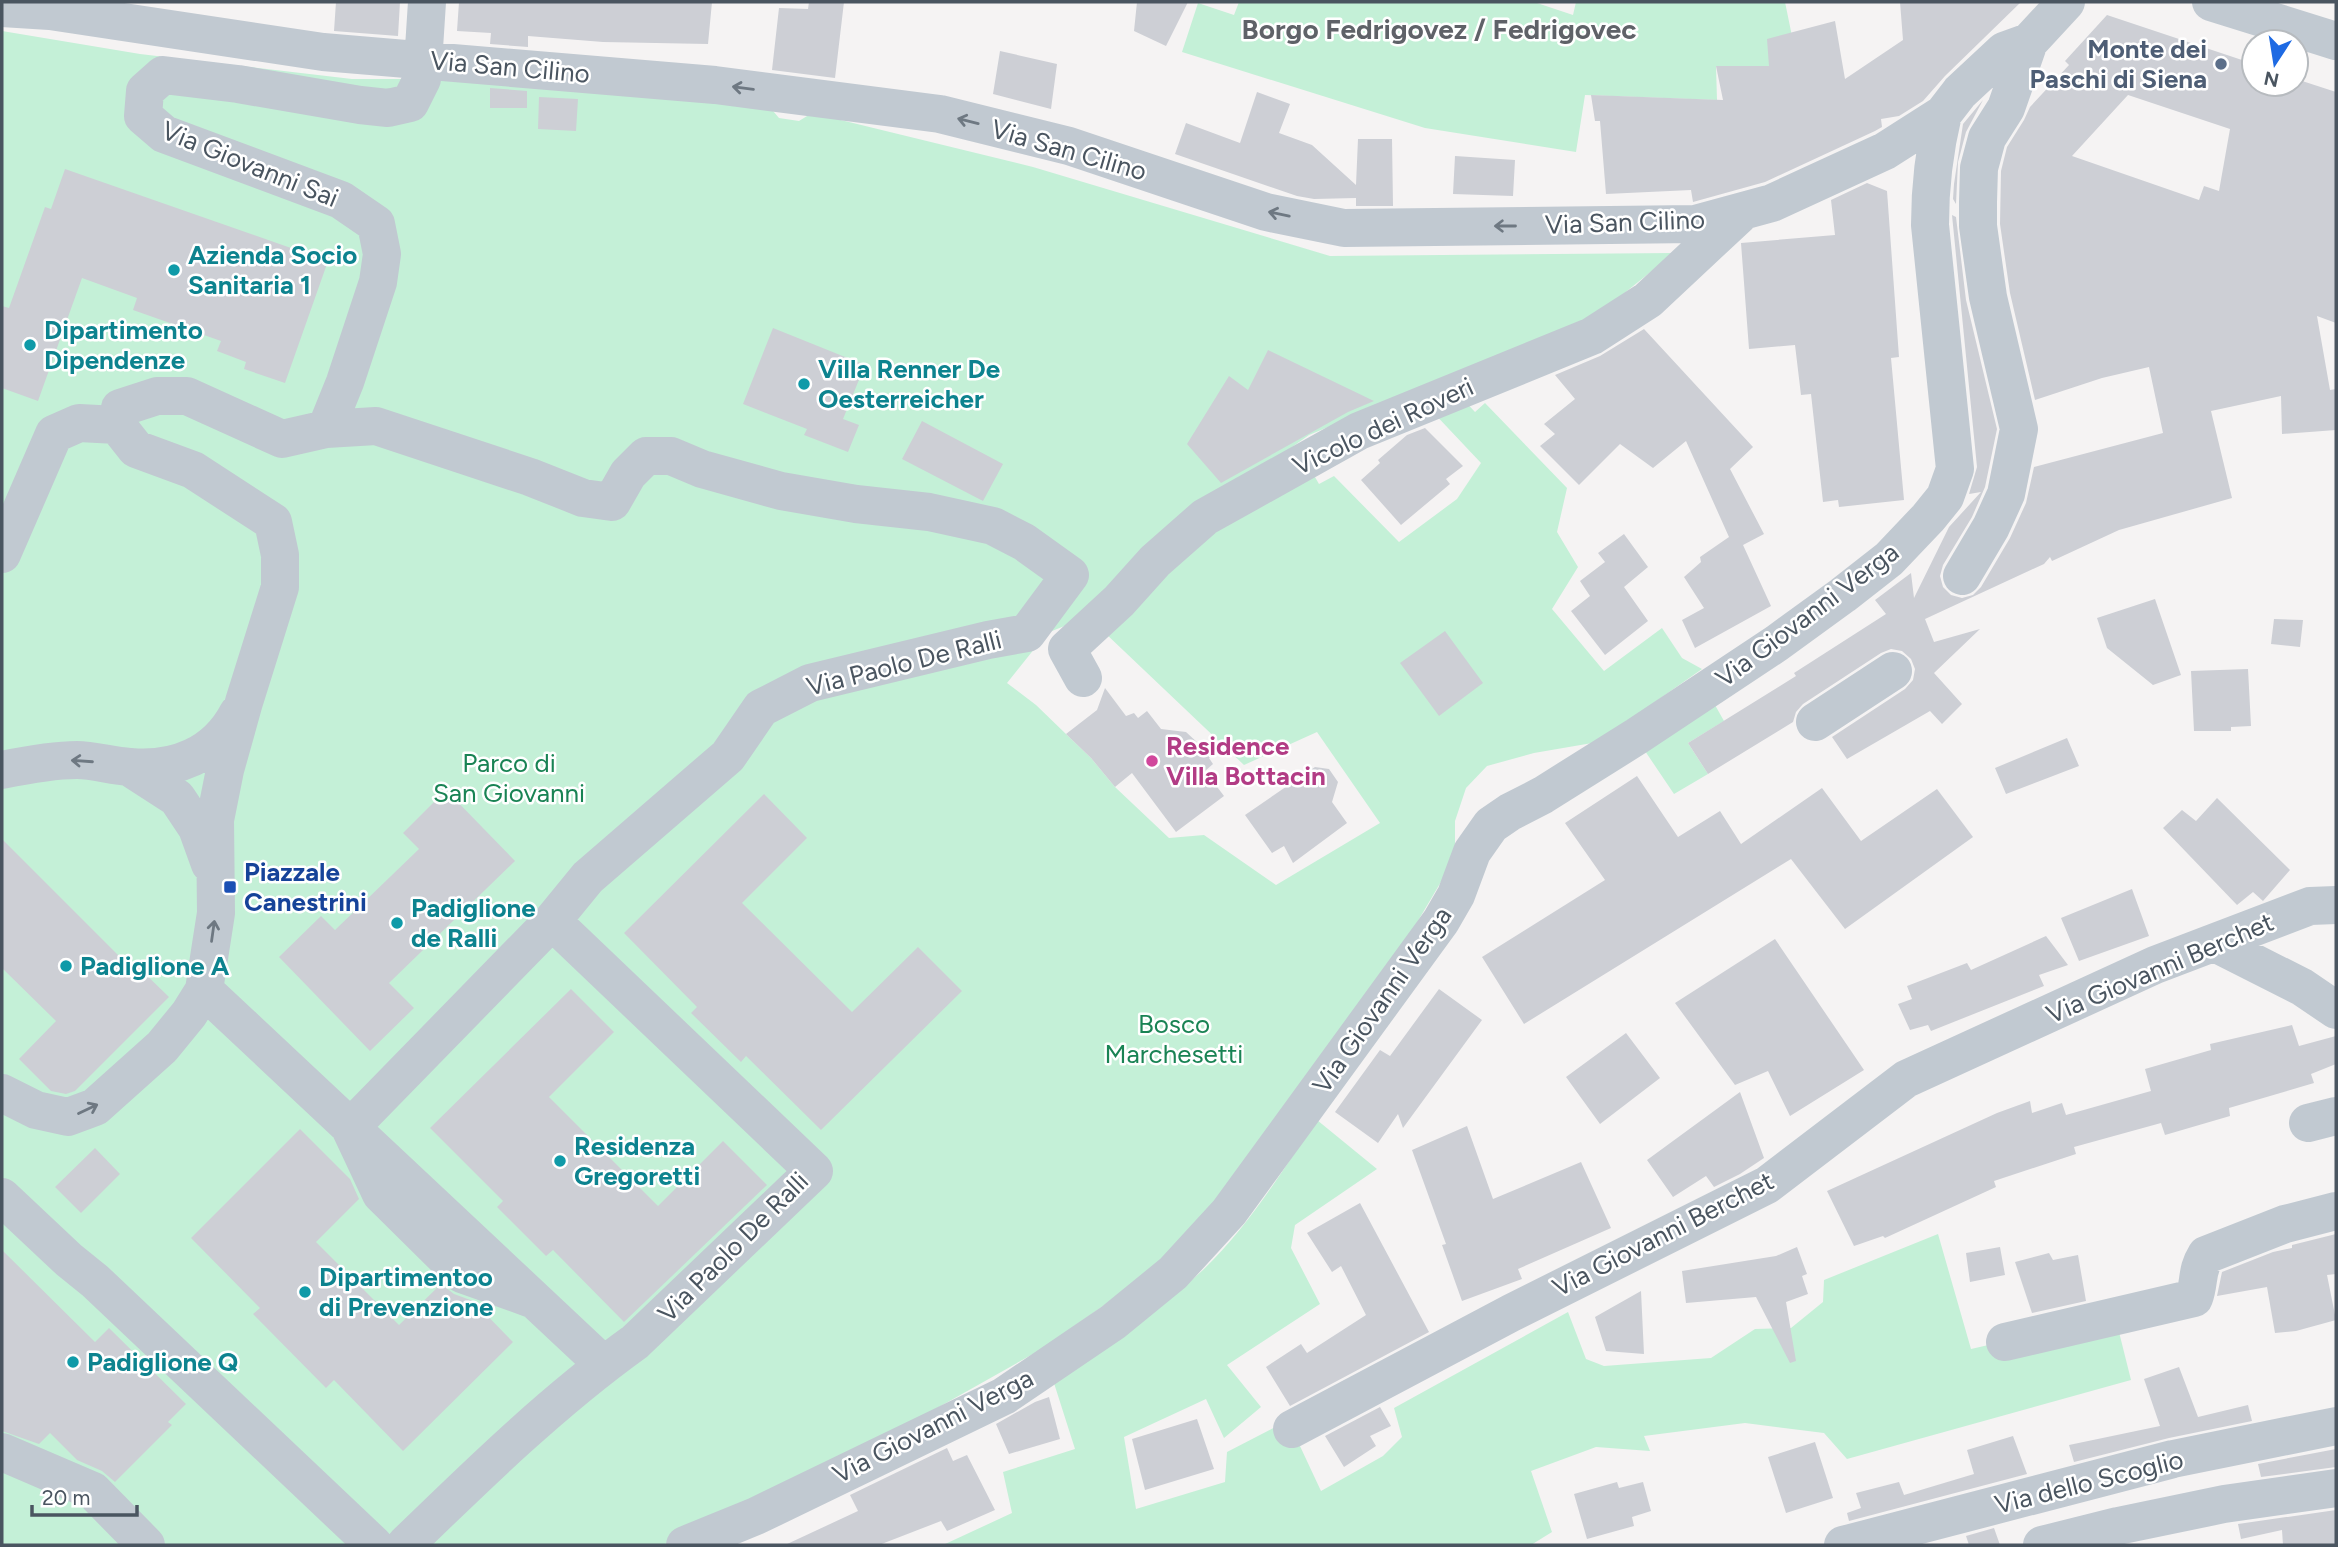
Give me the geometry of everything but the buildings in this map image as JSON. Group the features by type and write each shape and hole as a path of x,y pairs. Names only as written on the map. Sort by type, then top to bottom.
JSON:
{"street":[{"path":"424,59 427,2"},
{"name":"Via San Cilino","path":"2,8 51,6 323,52 715,85 940,114 1069,146 1266,212 1344,228 1695,224 1772,203 1885,151 1943,114 1960,92 2004,51 2029,42 2066,2"},
{"path":"2211,2 2336,41"},
{"path":"1962,576 1991,527 2006,494 2018,429 1988,297 1978,226 1978,202 1979,168 1987,138 2006,108 2029,42"},
{"name":"Via Giovanni Sai","path":"326,429 345,382 378,282 382,254 376,224 341,200 163,134 143,116 145,91 163,75 388,108 410,103 422,79 424,59"},
{"name":"Via Giovanni Verga","path":"685,1545 756,1516 1004,1396 1113,1322 1173,1273 1230,1212 1441,921 1456,895 1472,852 1491,825 1637,736 1777,643 1889,559 1928,518 1944,497 1955,469 1930,225 1934,153 1943,114"},
{"name":"Vicolo dei Roveri","path":"1083,678 1068,649 1119,601 1155,561 1205,517 1359,431 1592,336 1648,300 1743,211"},
{"path":"117,425 121,408 158,396 187,396 282,439 326,429"},
{"path":"2,554 54,434 79,423 117,425 136,449 193,470 273,522 280,555 280,587 225,770 215,820 216,913 204,989 189,1014 162,1047 95,1107 68,1117 36,1110 2,1093"},
{"name":"Via Paolo De Ralli","path":"326,429 376,426 530,477 583,498 612,502 628,474 646,456 671,456 702,469 781,491 856,504 929,512 993,526 1024,542 1070,575 1027,634 988,640 810,683 761,708 728,756 588,877 552,921 350,1128"},
{"path":"1815,723 1893,671"},
{"path":"2,770 79,760 129,767 157,768 182,764 208,748 230,728 244,702"},
{"path":"129,767 177,799 197,828 214,873"},
{"name":"Via Giovanni Berchet","path":"1292,1429 1511,1313 1767,1185 1906,1079 2155,965 2311,906 2336,905"},
{"name":"Via Paolo De Ralli","path":"405,1545 468,1483 604,1365 635,1342 814,1171 552,921"},
{"path":"2215,943 2302,987 2336,1010"},
{"path":"204,989 604,1365"},
{"path":"2,1196 374,1545"},
{"path":"2005,1342 2194,1298 2199,1286 2199,1266 2206,1255 2285,1224 2336,1211"},
{"name":"Via dello Scoglio","path":"1843,1545 2173,1460 2336,1426"},
{"path":"2,1452 93,1491 146,1545"},
{"name":"Via dello Scoglio","path":"2042,1545 2224,1504 2336,1488"}],"green space":[{"path":"1239,2 1534,2 1573,15 1576,2 1785,2 1794,46 1786,66 1716,66 1717,100 1585,95 1576,152 1425,128 1182,52 1198,3 1234,15"},
{"name":"Parco di San Giovanni","path":"2,31 140,54 352,79 422,79 768,105 779,118 799,121 812,113 1033,167 1330,256 1674,253 1596,316 1309,435 1188,521 1092,615 1047,633 1007,683 1036,705 1091,758 1115,787 1169,838 1204,835 1276,885 1380,823 1317,732 1244,765 1104,632 1160,571 1308,465 1319,484 1334,476 1399,542 1457,499 1481,463 1431,410 1461,397 1475,412 1485,403 1567,488 1557,532 1578,567 1552,609 1604,671 1662,628 1682,658 1702,669 1598,742 1534,753 1487,766 1466,788 1455,821 1455,858 1399,953 1225,1199 1163,1264 1040,1350 914,1421 663,1545 2,1545"},
{"path":"1715,705 1724,721 1688,743 1708,774 1674,794 1645,751"},
{"path":"1317,1120 1377,1169 1295,1225 1291,1248 1320,1304 1227,1365 1261,1407 1224,1438 1206,1399 1124,1437 1136,1509 1225,1482 1227,1452 1287,1421 1321,1491 1383,1456 1402,1437 1394,1408 1568,1312 1586,1359 1604,1366 1711,1358 1755,1329 1791,1328 1823,1302 1824,1280 1938,1234 1971,1349 2115,1316 2131,1380 1847,1459 1824,1433 1745,1423 1644,1436 1650,1451 1596,1447 1531,1471 1552,1532 1531,1545 943,1545 1012,1513 1003,1472 1075,1449 1053,1380 1150,1314 1204,1269 1236,1235"}],"place":[{"name":"Monte dei Paschi di Siena","path":"2221,64"},
{"name":"Azienda Socio Sanitaria 1","path":"174,270"},
{"name":"Dipartimento Dipendenze","path":"30,345"},
{"name":"Villa Renner De Oesterreicher","path":"804,384"},
{"name":"Residence Villa Bottacin","path":"1152,761"},
{"name":"Piazzale Canestrini","path":"230,887"},
{"name":"Padiglione de Ralli","path":"397,923"},
{"name":"Padiglione A","path":"66,966"},
{"name":"Residenza Gregoretti","path":"560,1161"},
{"name":"Dipartimentoo di Prevenzione","path":"305,1292"},
{"name":"Padiglione Q","path":"73,1362"}],"district":[{"name":"Borgo Fedrigovez / Fedrigovec","path":"1439,29"}],"park label":[{"name":"Bosco Marchesetti","path":"1174,1039"}]}
